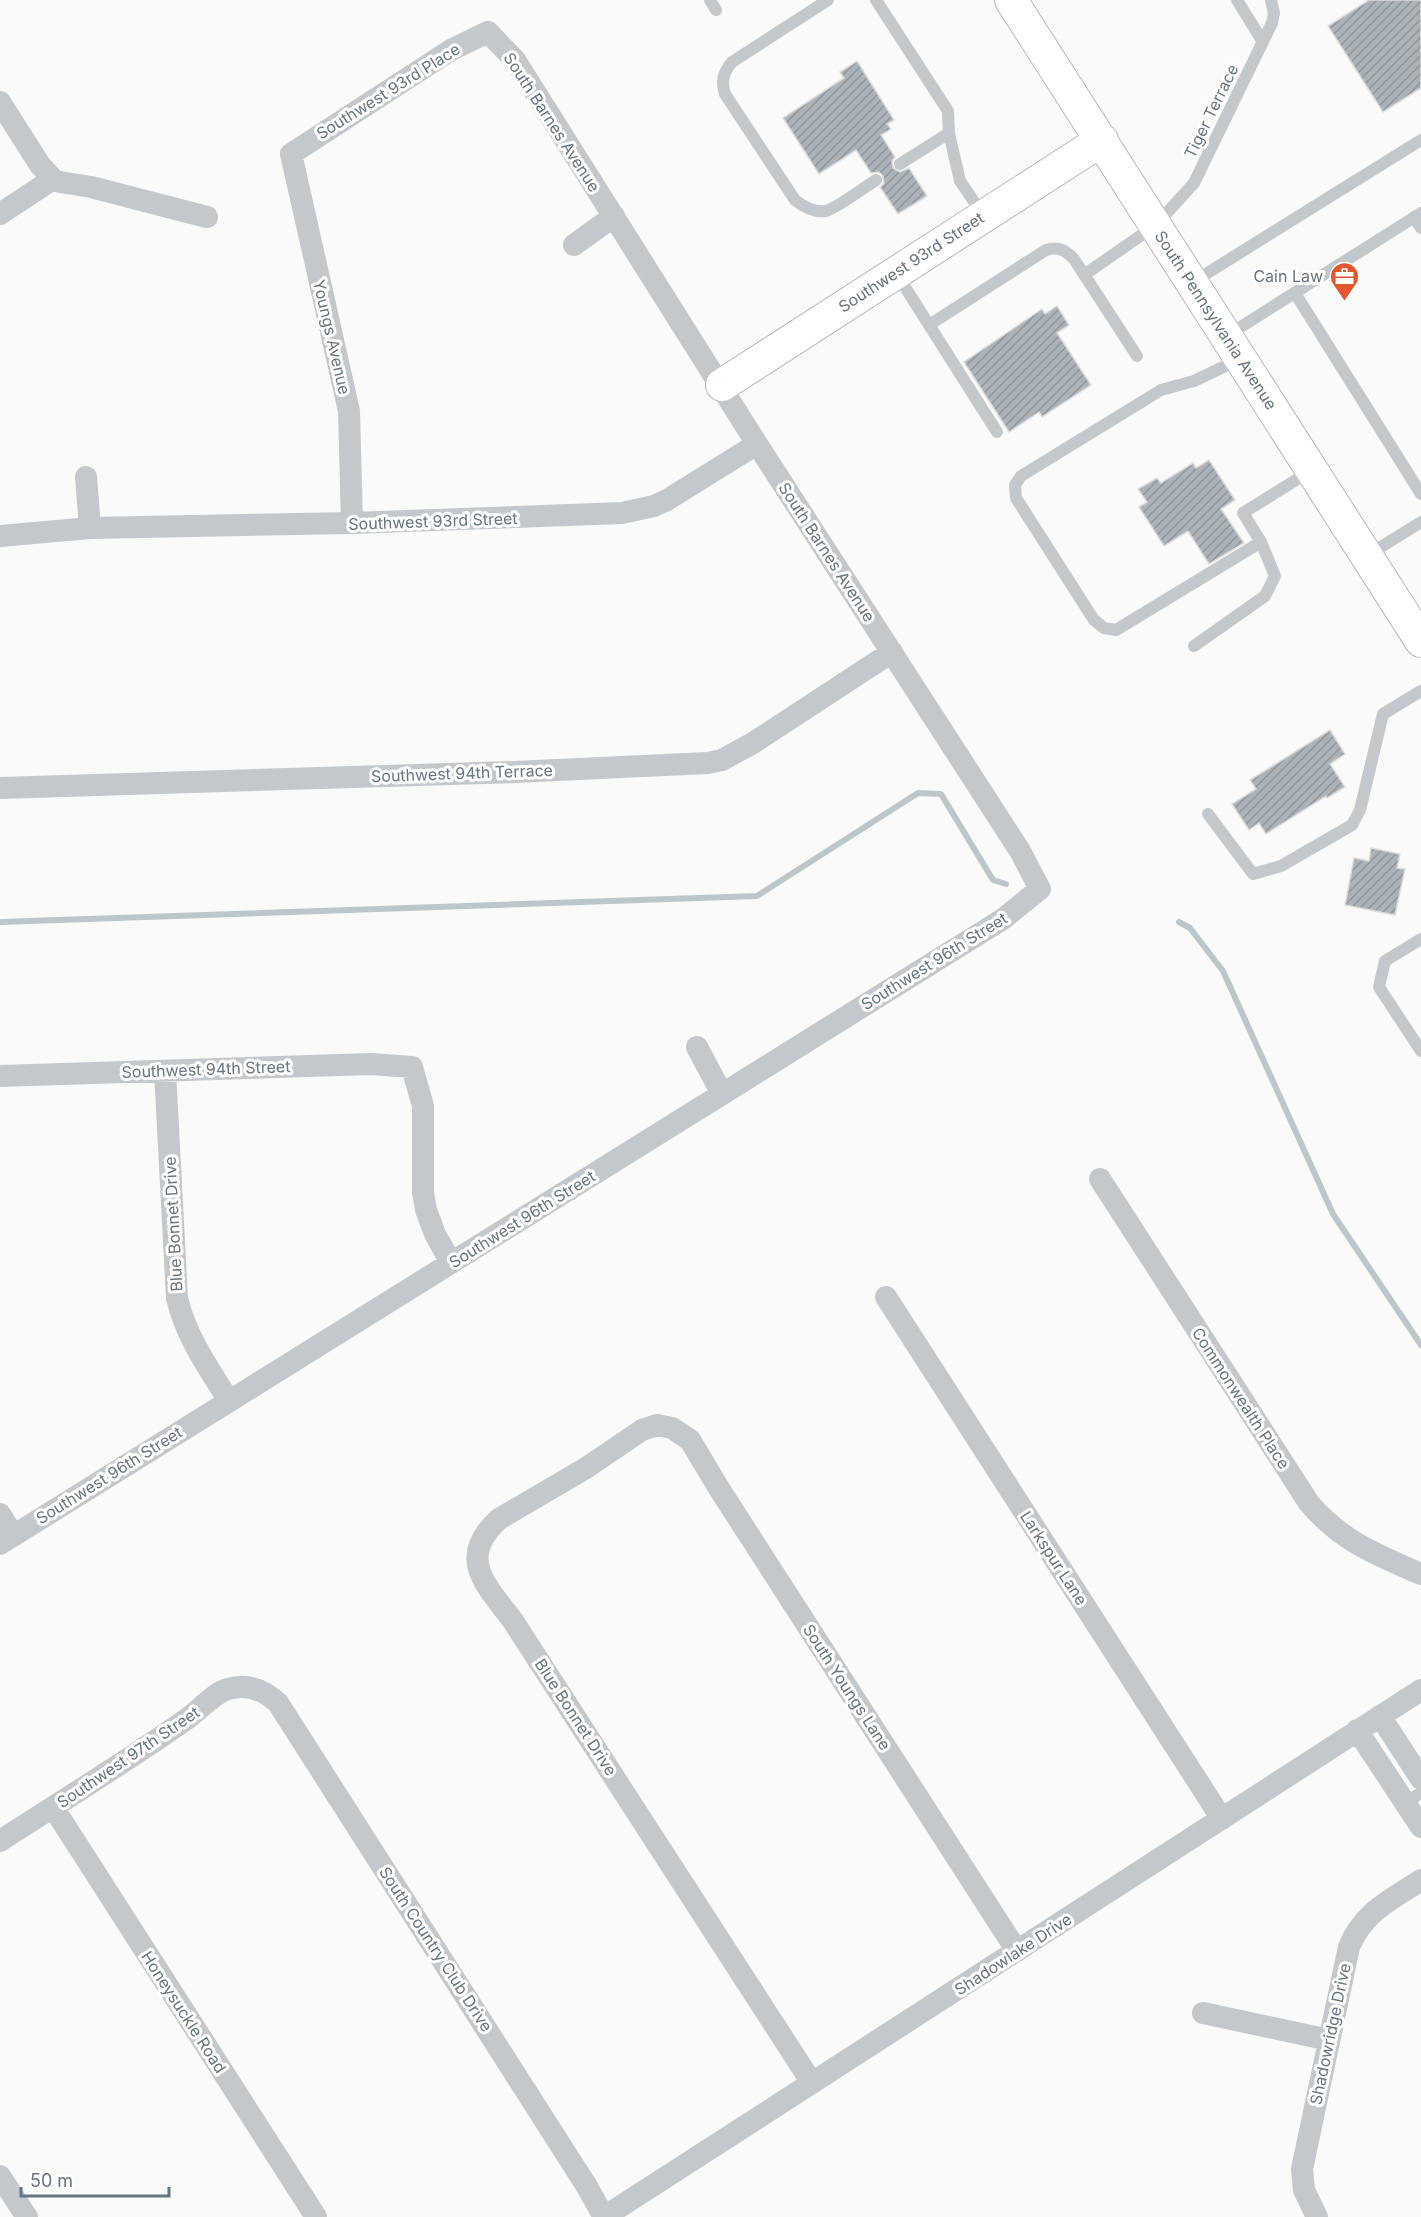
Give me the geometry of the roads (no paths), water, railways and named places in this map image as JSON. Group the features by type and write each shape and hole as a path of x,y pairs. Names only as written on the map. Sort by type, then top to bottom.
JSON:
{"main road":[{"name":"South Pennsylvania Avenue","path":"1011,0 1421,640"},
{"name":"Southwest 93rd Street","path":"722,385 1102,140"}],"street":[{"name":"Southwest 93rd Place","path":"291,154 451,50 488,32"},
{"name":"South Barnes Avenue","path":"488,32 515,60 722,385 757,444 1020,851 1040,889"},
{"path":"0,102 40,165 53,179 207,218"},
{"name":"Youngs Avenue","path":"291,154 349,411 352,523"},
{"path":"0,214 53,179"},
{"path":"574,245 614,216"},
{"name":"Southwest 93rd Street","path":"0,536 21,532 90,528 504,519 636,511 654,506 686,490 757,444"},
{"path":"86,477 90,528"},
{"name":"Southwest 94th Terrace","path":"0,788 514,772 708,763 722,760 753,743 892,652"},
{"name":"Southwest 96th Street","path":"6,1540 1003,919 1040,889"},
{"path":"697,1047 722,1094"},
{"name":"Southwest 94th Street","path":"0,1076 371,1064 412,1067 423,1106 423,1192 426,1210 435,1234 451,1263"},
{"name":"Blue Bonnet Drive","path":"165,1071 177,1298 180,1314 193,1343 229,1401"},
{"name":"Commonwealth Place","path":"1100,1179 1309,1503 1340,1534 1421,1575"},
{"name":"Larkspur Lane","path":"886,1297 1222,1819"},
{"name":"Blue Bonnet Drive","path":"672,1428 657,1425 642,1430 586,1468 500,1519 487,1530 480,1540 477,1551 479,1570 812,2083"},
{"name":"South Youngs Lane","path":"672,1428 690,1440 696,1448 720,1490 1017,1951"},
{"path":"0,1514 6,1540"},
{"name":"Southwest 97th Street","path":"0,1841 185,1720 225,1689 236,1687 259,1689"},
{"name":"South Country Club Drive","path":"259,1689 278,1703 586,2185 604,2217"},
{"name":"Shadowlake Drive","path":"604,2217 1421,1690"},
{"path":"1380,1716 1421,1779"},
{"path":"1357,1730 1413,1798 1421,1827"},
{"name":"Honeysuckle Road","path":"52,1807 316,2217"},
{"name":"Shadowridge Drive","path":"1317,2217 1304,2190 1302,2169 1349,1947 1361,1923 1378,1907 1421,1880"},
{"path":"1203,2013 1329,2040"},
{"path":"0,2176 27,2217"}],"lane":[{"path":"828,0 732,62 723,78 722,86 795,200 803,206 827,211 876,180"},
{"path":"876,0 948,111 949,133 960,181 983,215"},
{"path":"1237,0 1263,42"},
{"name":"Tiger Terrace","path":"1084,275 1156,225 1194,183 1263,42 1274,13 1271,0"},
{"path":"900,164 949,133"},
{"path":"1192,282 1421,140"},
{"path":"1261,542 1116,630 1104,628 1094,621 1016,498 1015,485 1020,476 1161,390 1194,381 1295,293 1419,219"},
{"path":"929,325 1046,250 1054,248 1065,250 1137,356"},
{"path":"896,272 997,432"},
{"path":"1295,293 1421,494"},
{"path":"1194,646 1265,596 1275,576 1261,542 1242,513 1312,470"},
{"path":"1366,556 1421,522"},
{"path":"1208,813 1253,874 1281,866 1353,825 1360,810 1383,714 1421,691"},
{"path":"1421,939 1385,961 1379,987 1421,1052"}],"waterway":[{"path":"0,922 757,896 918,793 941,794 993,880 1006,884"},
{"path":"1179,922 1190,928 1223,971 1333,1214 1421,1345"}],"place":[{"name":"Cain Law","path":"1344,302"}]}
